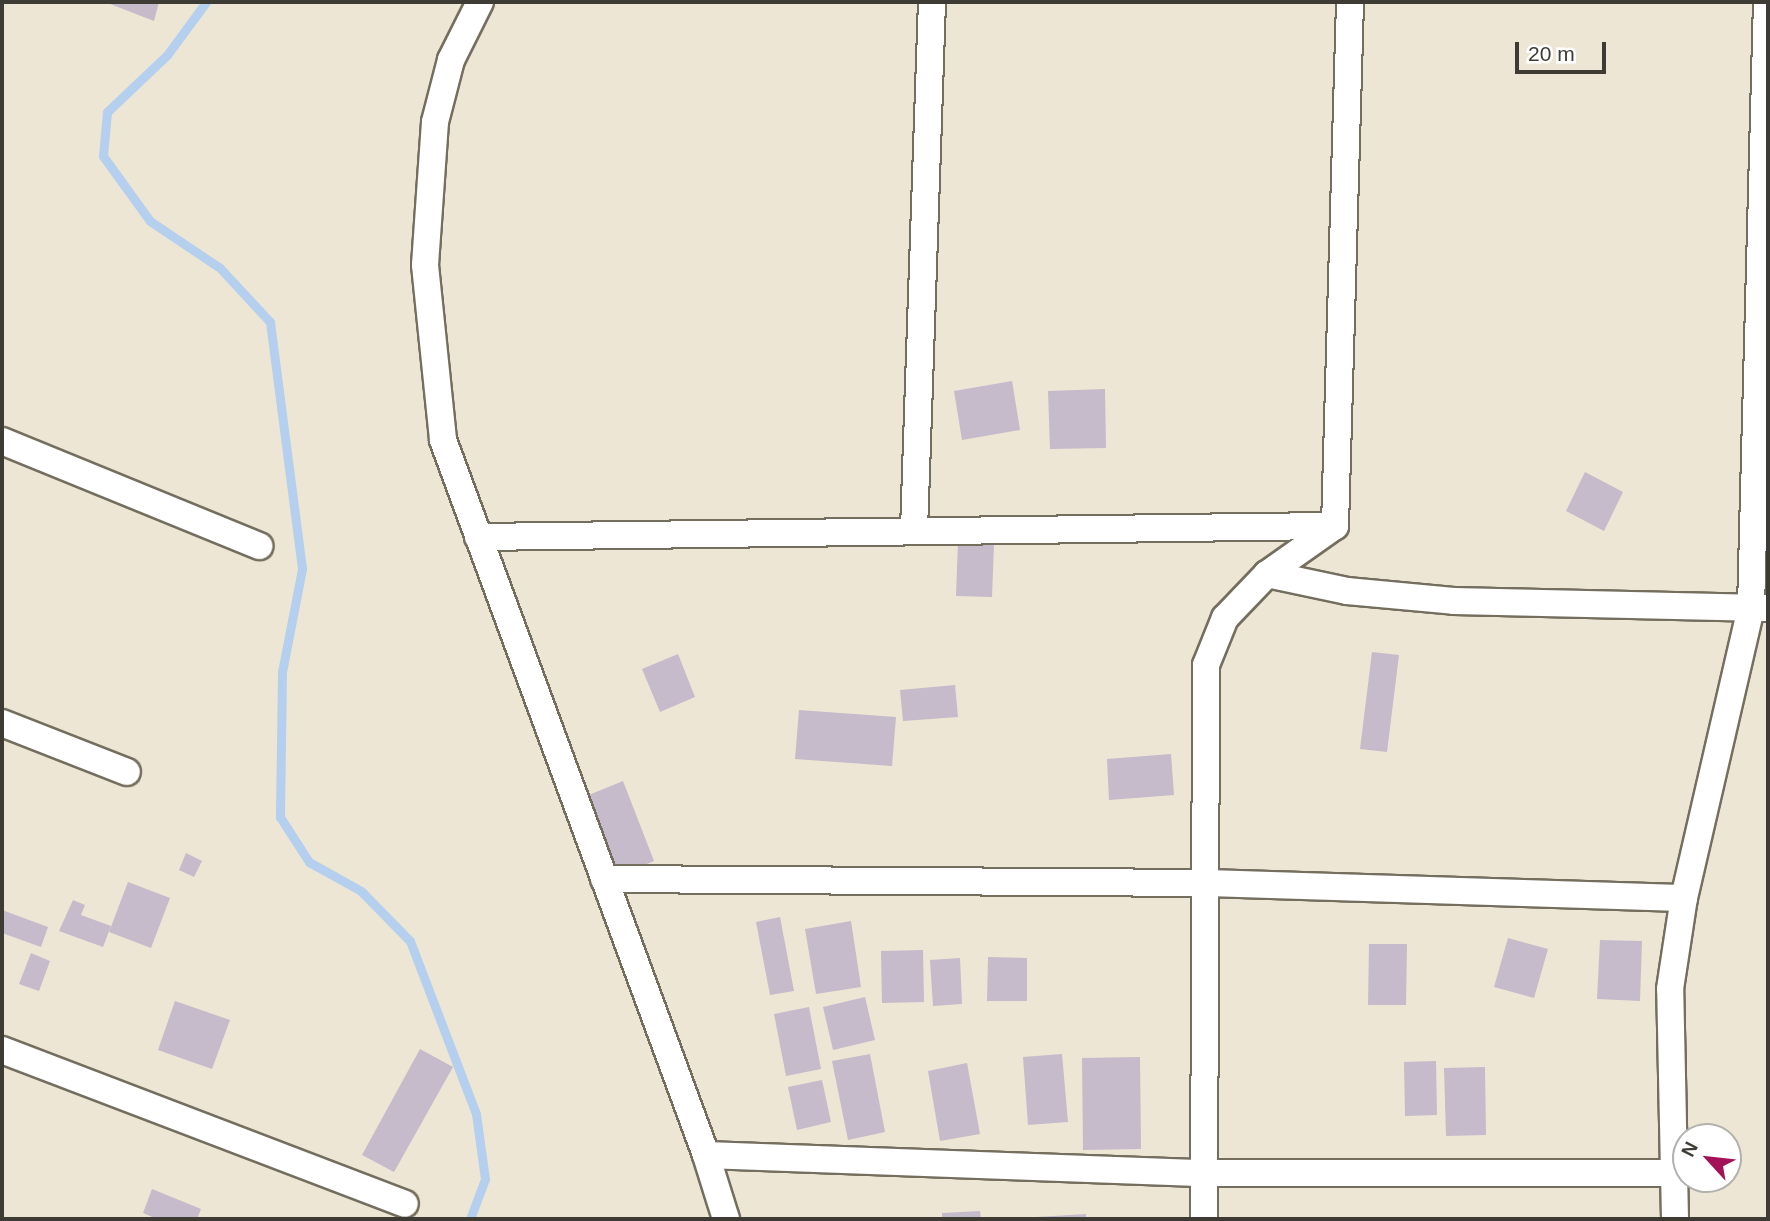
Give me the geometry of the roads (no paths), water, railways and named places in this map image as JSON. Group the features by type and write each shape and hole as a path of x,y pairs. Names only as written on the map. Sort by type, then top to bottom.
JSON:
{"street":[{"path":"480,2 452,60 435,122 425,265 443,440 706,1155 726,1219"},
{"path":"914,530 932,2"},
{"path":"1335,526 1350,2"},
{"path":"706,1155 1205,1173 1672,1173 1670,989 1684,898 1759,608 1768,2"},
{"path":"2,441 259,546"},
{"path":"478,537 1335,526"},
{"path":"1205,1219 1206,665 1225,618 1267,574 1335,526"},
{"path":"1267,574 1347,592 1454,601 1759,608"},
{"path":"2,723 127,772"},
{"path":"604,878 1205,883 1684,898"},
{"path":"2,1050 405,1204"},
{"path":"1673,1193 1675,1219"}],"waterway":[{"path":"206,2 167,55 107,112 103,156 150,221 220,268 270,322 302,569 282,672 280,817 309,862 361,891 410,941 476,1114 485,1179 470,1219"}]}
